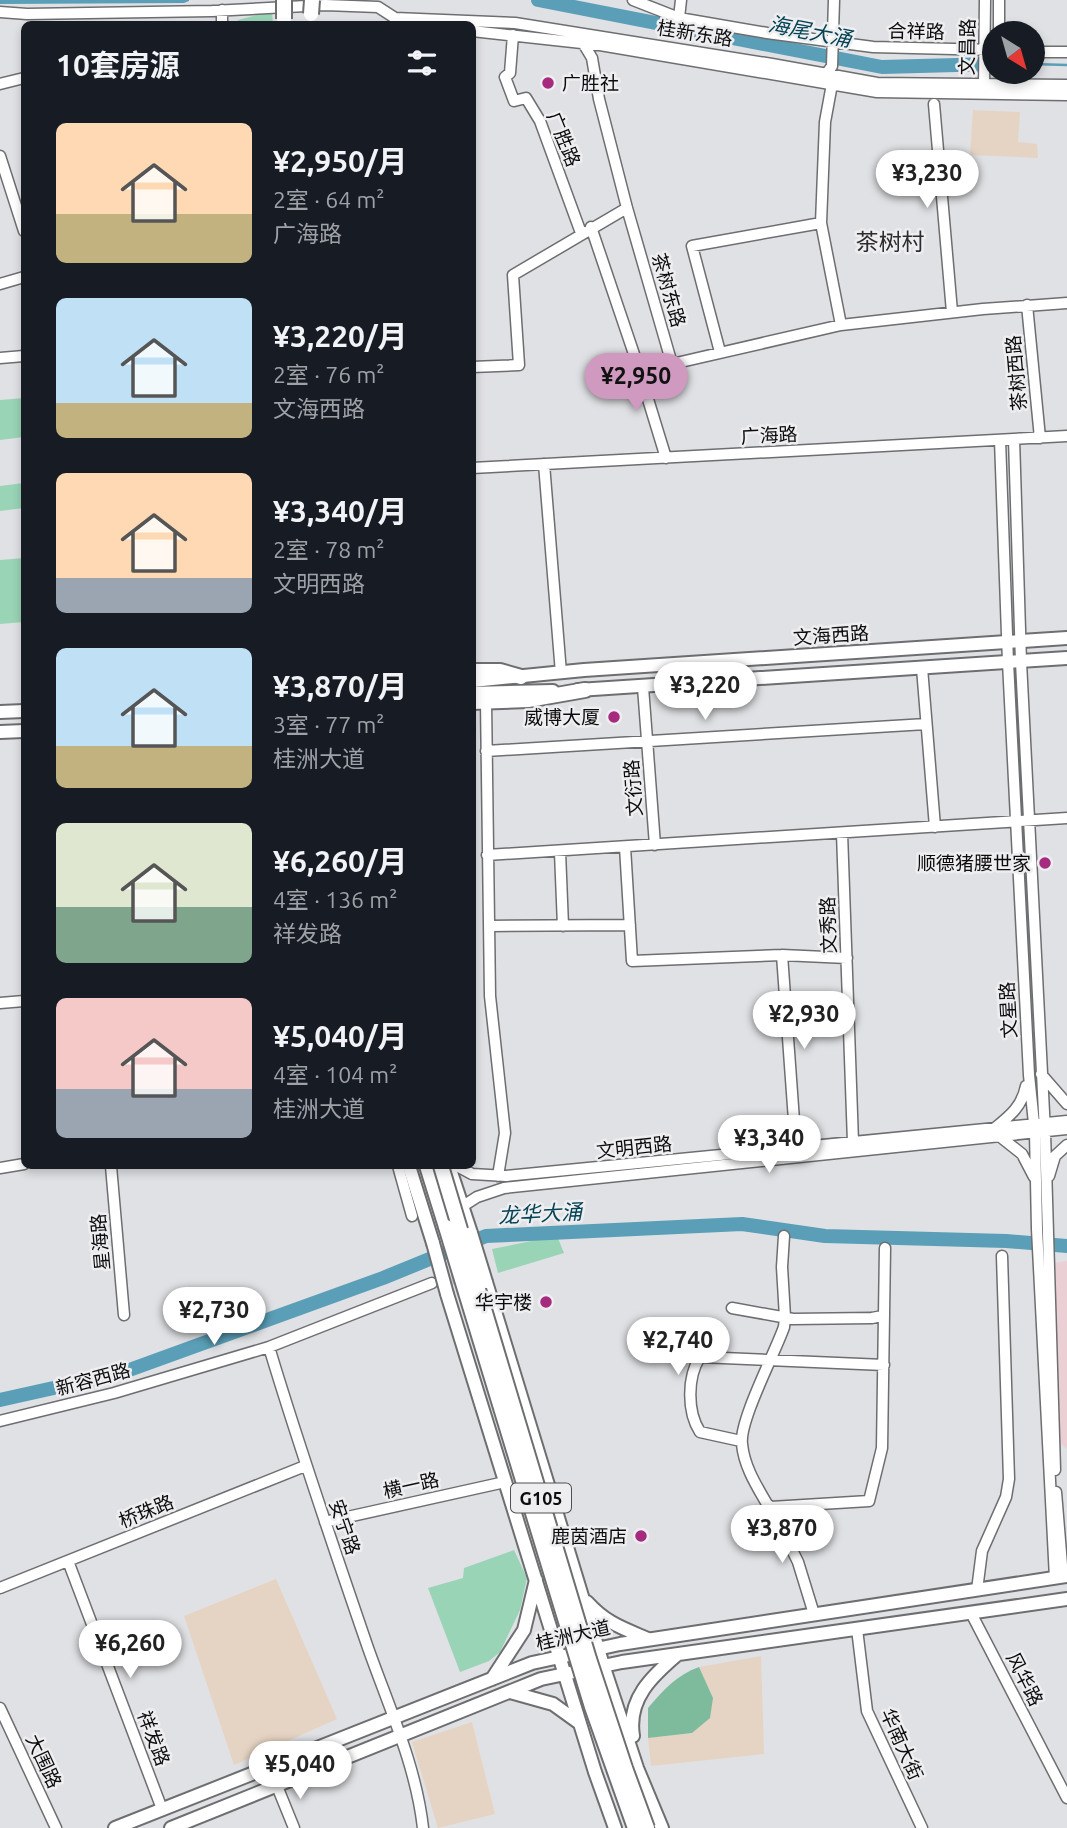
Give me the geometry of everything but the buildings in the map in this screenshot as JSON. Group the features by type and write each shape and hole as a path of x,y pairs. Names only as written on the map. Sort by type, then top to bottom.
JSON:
{"highway":[{"path":"284,0 284,21"},
{"path":"476,671 500,671 521,677"},
{"path":"479,702 528,700 585,690"},
{"name":"G105","path":"428,1169 592,1707 635,1828"},
{"name":"G105","path":"442,1169 589,1659 647,1828"}],"main road":[{"name":"文海西路","path":"476,681 1067,638"},
{"name":"文海西路","path":"476,693 643,687 1067,658"},
{"path":"0,712 21,711"},
{"path":"0,732 21,731"},
{"path":"410,1169 589,1752 615,1828"},
{"path":"450,1169 603,1665 637,1768 662,1828"},
{"name":"桂洲大道","path":"114,1828 532,1663 648,1639 1061,1577"},
{"path":"492,1679 524,1630 536,1580"},
{"path":"545,1609 555,1614 567,1614 582,1594"},
{"path":"582,1594 600,1617 610,1624 648,1639"},
{"name":"桂洲大道","path":"171,1828 192,1824 277,1786 541,1679 603,1665 1067,1599"},
{"path":"637,1768 631,1724 634,1705 646,1684 678,1654"},
{"path":"509,1692 552,1704 580,1723"},
{"path":"589,1752 594,1738 600,1732 617,1731 626,1735"}],"street":[{"name":"合祥路","path":"633,0 650,2 679,18 831,42 873,47 982,50"},
{"path":"679,18 681,0"},
{"path":"830,69 834,0"},
{"name":"文昌路","path":"985,0 986,21"},
{"name":"文昌路","path":"999,0 999,21"},
{"name":"桂新东路","path":"0,12 27,14 222,10 314,14 378,7 394,21"},
{"path":"222,10 222,21"},
{"name":"桂新东路","path":"476,23 515,23 830,69 877,83 984,89"},
{"name":"桂新东路","path":"476,31 583,43 877,92 1067,85"},
{"name":"广胜路","path":"513,34 510,73 505,77 514,101 526,98 540,121 581,233"},
{"name":"茶树东路","path":"583,43 592,58 599,99 627,208 672,363"},
{"path":"1045,52 1067,52"},
{"path":"0,85 21,79"},
{"name":"文昌路","path":"984,89 985,84"},
{"name":"文昌路","path":"998,84 998,89"},
{"path":"832,85 825,122 821,223 841,325"},
{"name":"桂新东路","path":"998,89 1067,96"},
{"path":"640,371 841,325 951,312 933,104"},
{"path":"0,156 21,222"},
{"path":"476,368 519,365 513,275 627,208"},
{"path":"720,352 692,246 821,223"},
{"path":"591,228 640,371 666,458"},
{"path":"0,284 21,278"},
{"name":"茶树西路","path":"951,312 1067,303"},
{"name":"茶树西路","path":"1027,305 1040,438"},
{"path":"0,358 21,356"},
{"name":"广海路","path":"476,468 1067,436"},
{"name":"文星路","path":"1014,439 1022,641 1014,662 1016,821 1028,1075 1039,1128 1046,1187 1042,1244"},
{"name":"文星路","path":"999,440 1007,642 1014,662 1030,821 1041,1074 1035,1181 1042,1244"},
{"path":"544,464 561,673"},
{"path":"922,668 935,827"},
{"name":"文衍路","path":"643,687 654,845"},
{"path":"479,702 486,751 490,996 505,1132 498,1176"},
{"path":"486,751 926,724"},
{"path":"487,855 1067,818"},
{"name":"文秀路","path":"842,833 853,1142"},
{"path":"625,847 632,961 782,956 846,958"},
{"path":"560,852 563,926"},
{"path":"489,926 629,925"},
{"path":"782,956 796,1148"},
{"path":"0,1003 21,1001"},
{"path":"1041,1074 1067,1104"},
{"path":"1028,1075 1023,1101 997,1132 1022,1154 1035,1181"},
{"name":"文明西路","path":"1039,1128 1067,1121"},
{"name":"文明西路","path":"463,1206 477,1196 504,1188 997,1132 1039,1128 1067,1129"},
{"name":"文明西路","path":"463,1169 472,1174 498,1176 574,1171 853,1142 997,1132"},
{"path":"1046,1187 1055,1156 1067,1144"},
{"path":"0,1168 21,1164"},
{"name":"星海路","path":"111,1169 124,1315"},
{"path":"399,1169 412,1216"},
{"path":"784,1236 782,1267 785,1317 772,1361 766,1369 741,1441 747,1468 766,1504 771,1507 798,1562 814,1614"},
{"path":"1042,1244 1061,1577"},
{"path":"771,1507 869,1501 882,1447 885,1248"},
{"path":"978,1590 982,1551 1006,1497 1009,1479 1002,1256"},
{"name":"新容西路","path":"0,1421 114,1393 268,1347 432,1283"},
{"path":"732,1308 785,1317 882,1316"},
{"name":"安宁路","path":"268,1347 305,1466 400,1737 420,1807"},
{"path":"741,1441 700,1432 694,1423 690,1396 698,1359 707,1356 884,1365"},
{"name":"桥珠路","path":"0,1588 305,1466"},
{"name":"横一路","path":"325,1522 505,1482"},
{"name":"祥发路","path":"68,1561 162,1809"},
{"name":"风华路","path":"971,1613 1067,1798"},
{"name":"华南大街","path":"857,1629 867,1711 922,1828"},
{"name":"大围路","path":"0,1708 55,1828"},
{"path":"277,1786 294,1828"},
{"path":"420,1807 423,1828"},
{"path":"420,1807 432,1828"}],"shaded area":[{"path":"973,110 1020,112 1018,142 1037,144 1038,158 970,155"},
{"path":"1067,1261 1067,1449 1058,1441 1053,1263"},
{"path":"276,1579 337,1719 234,1765 184,1616"},
{"path":"761,1656 764,1754 651,1766 648,1738 692,1733 713,1698 699,1667"},
{"path":"472,1722 495,1814 438,1828 412,1742"}],"green space":[{"path":"272,11 273,21 238,20"},
{"path":"21,398 21,437 0,440 0,400"},
{"path":"21,483 21,508 0,511 0,486"},
{"path":"21,558 21,622 0,624 0,560"},
{"path":"557,1236 564,1253 498,1273 492,1249"},
{"path":"514,1550 527,1578 520,1610 500,1652 489,1661 460,1672 428,1588 463,1578 464,1568"},
{"path":"699,1667 713,1698 710,1718 692,1733 648,1738 648,1708 671,1684"}],"water":[{"path":"0,0 189,0 189,1 0,4"}],"waterway":[{"name":"海尾大涌","path":"538,0 882,67 982,64"},
{"name":"海尾大涌","path":"1045,64 1067,65"},
{"name":"龙华大涌","path":"0,1400 121,1373 383,1278 486,1236 742,1224 825,1236 1006,1241 1067,1246"}],"tunnel":[{"path":"437,1282 492,1273"}],"place":[{"name":"广胜社","path":"548,83"},
{"name":"威博大厦","path":"614,717"},
{"name":"顺德猪腰世家","path":"1045,863"},
{"name":"华宇楼","path":"546,1302"},
{"name":"鹿茵酒店","path":"641,1536"}],"district":[{"name":"茶树村","path":"890,241"}]}
